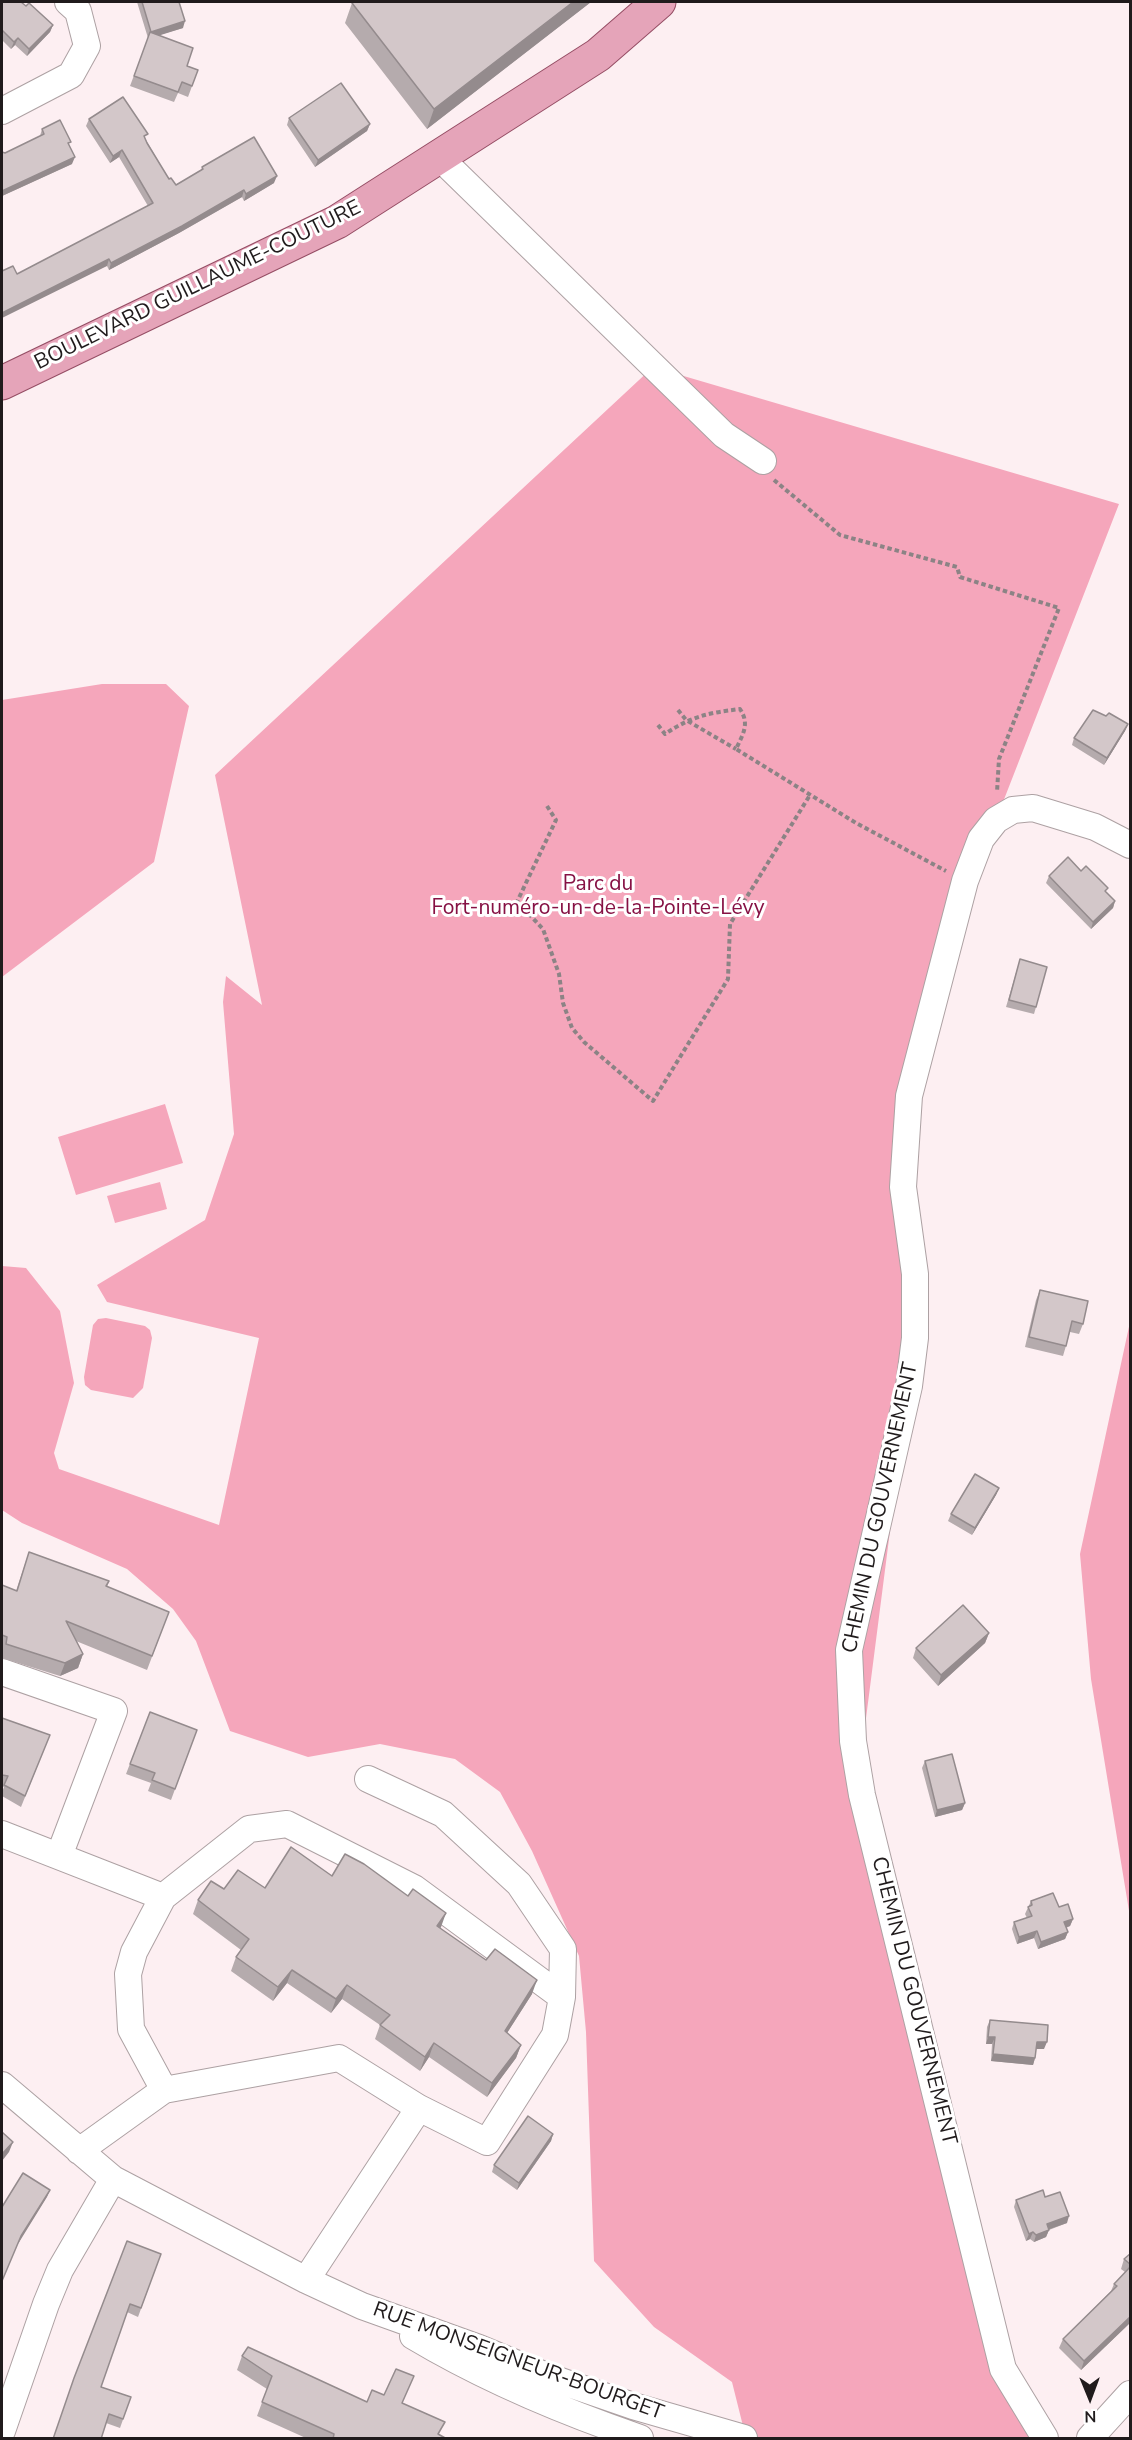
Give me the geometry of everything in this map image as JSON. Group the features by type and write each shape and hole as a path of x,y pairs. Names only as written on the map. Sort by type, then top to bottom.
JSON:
{"main road":[{"name":"BOULEVARD GUILLAUME-COUTURE","path":"2,383 337,222 598,55 659,2"}],"street":[{"path":"2,111 71,75 87,46 78,11 68,2"},
{"path":"439,157 724,435 763,461"},
{"path":"996,820 1013,810 1033,808 1095,827 1131,845"},
{"name":"CHEMIN DU GOUVERNEMENT","path":"996,820 981,839 965,881 909,1096 903,1187 915,1274 915,1338 909,1386 849,1650 850,1701 853,1741 862,1795 1003,2369 1045,2439"},
{"path":"2,1672 114,1711 59,1856"},
{"path":"79,2151 164,2090 339,2058 419,2108 487,2142 555,2035 562,1997 563,1948 519,1884 443,1814 368,1779"},
{"path":"164,2090 130,2029 128,1974 134,1952 163,1897 249,1829 287,1824 414,1888 562,1997"},
{"path":"2,1834 163,1897"},
{"name":"RUE MONSEIGNEUR-BOURGET","path":"2,2085 113,2179 306,2280 362,2306 479,2348 549,2377 633,2406 744,2439"},
{"path":"306,2280 419,2108"},
{"path":"2,2431 60,2270 113,2179"},
{"name":"RUE MONSEIGNEUR-BOURGET","path":"362,2306 462,2365 550,2404 640,2439"},
{"path":"1090,2439 1131,2394"}],"path":[{"path":"763,461 764,471 840,535 957,567 960,577 1059,608 999,759 996,820"},
{"path":"658,725 665,734 686,720 740,709 747,722 736,749"},
{"path":"678,710 686,720 856,823 965,881"},
{"path":"547,806 556,820 515,906 528,913 543,929 559,974 564,1003 572,1028 584,1042 653,1101 728,979 730,924 810,795"}],"green space":[{"name":"Parc du Fort-numéro-un-de-la-Pointe-Lévy","path":"653,367 1119,504 996,820 909,1096 915,1274 900,1453 860,1765 1005,2361 1045,2438 746,2438 732,2382 654,2327 594,2261 586,2032 579,1956 532,1851 500,1792 455,1759 380,1744 308,1757 230,1731 196,1641 173,1609 127,1569 22,1523 2,1510 2,1266 26,1268 60,1311 74,1383 54,1453 59,1469 219,1525 259,1338 107,1302 97,1285 205,1220 234,1134 223,1002 226,976 262,1005 215,775"},
{"path":"102,684 166,684 189,706 154,862 2,977 2,700"},
{"path":"165,1104 183,1163 76,1195 58,1137"},
{"path":"160,1182 167,1209 115,1223 107,1196"},
{"path":"106,1318 145,1326 150,1330 152,1338 143,1388 133,1398 91,1390 85,1385 84,1377 93,1325 98,1319"},
{"path":"1130,1322 1130,1917 1091,1679 1080,1554"}],"building":[{"path":"2,2 21,2 26,6 29,3 53,25 29,49 18,38 14,42 2,30"},
{"path":"142,2 179,2 185,21 151,32"},
{"path":"573,2 434,109 352,3"},
{"path":"150,32 193,48 187,66 198,70 192,86 182,82 178,92 134,76"},
{"path":"341,83 370,124 318,160 289,118"},
{"path":"123,97 148,134 144,136 147,143 169,179 171,178 176,185 254,137 277,176 246,194 244,190 111,263 109,259 2,313 2,271 13,266 17,274 153,203 122,150 113,156 89,119"},
{"path":"60,120 71,142 68,143 75,157 2,191 2,152 5,153 44,134 42,129"},
{"path":"1093,710 1106,716 1109,713 1128,724 1107,758 1074,738"},
{"path":"1068,857 1081,871 1086,866 1108,888 1105,891 1115,901 1093,922 1049,876"},
{"path":"1020,959 1047,967 1036,1007 1009,1000"},
{"path":"1040,1290 1088,1301 1083,1324 1072,1321 1066,1346 1029,1337"},
{"path":"975,1474 999,1488 975,1528 951,1514"},
{"path":"29,1552 109,1581 106,1586 169,1612 152,1656 66,1621 83,1654 65,1663 6,1644 7,1637 2,1635 2,1585 17,1591"},
{"path":"963,1605 989,1633 941,1675 916,1648"},
{"path":"150,1712 197,1730 175,1789 152,1780 155,1773 130,1764"},
{"path":"2,1718 50,1735 25,1796 4,1785 8,1776 2,1775"},
{"path":"952,1754 965,1803 937,1810 925,1761"},
{"path":"291,1847 332,1876 345,1854 364,1864 408,1896 413,1889 446,1913 437,1926 486,1960 495,1949 537,1980 505,2031 521,2045 492,2083 434,2043 425,2057 380,2025 390,2015 347,1985 336,1999 292,1970 278,1987 236,1957 249,1939 198,1900 211,1881 224,1889 238,1870 265,1888"},
{"path":"1053,1893 1059,1907 1068,1904 1073,1919 1064,1922 1068,1932 1041,1942 1037,1931 1019,1937 1014,1922 1032,1916 1028,1907 1032,1905 1031,1901"},
{"path":"990,2020 1048,2025 1047,2042 1037,2042 1035,2058 993,2054 995,2037 988,2037"},
{"path":"528,2116 553,2134 519,2183 494,2165"},
{"path":"2,2132 13,2142 2,2154"},
{"path":"23,2173 50,2190 21,2236 2,2281 2,2207"},
{"path":"1043,2190 1045,2197 1060,2192 1069,2216 1047,2224 1049,2230 1036,2235 1033,2232 1029,2234 1016,2200"},
{"path":"127,2241 161,2254 141,2308 130,2304 101,2387 131,2397 123,2419 109,2414 101,2439 53,2439 74,2378"},
{"path":"1131,2253 1131,2265 1124,2259"},
{"path":"1131,2266 1131,2316 1084,2361 1063,2339 1117,2286 1114,2284"},
{"path":"248,2347 367,2402 372,2390 384,2395 396,2369 414,2376 402,2403 445,2422 438,2434 447,2439 333,2439 334,2434 262,2402 272,2376 242,2356"}]}
